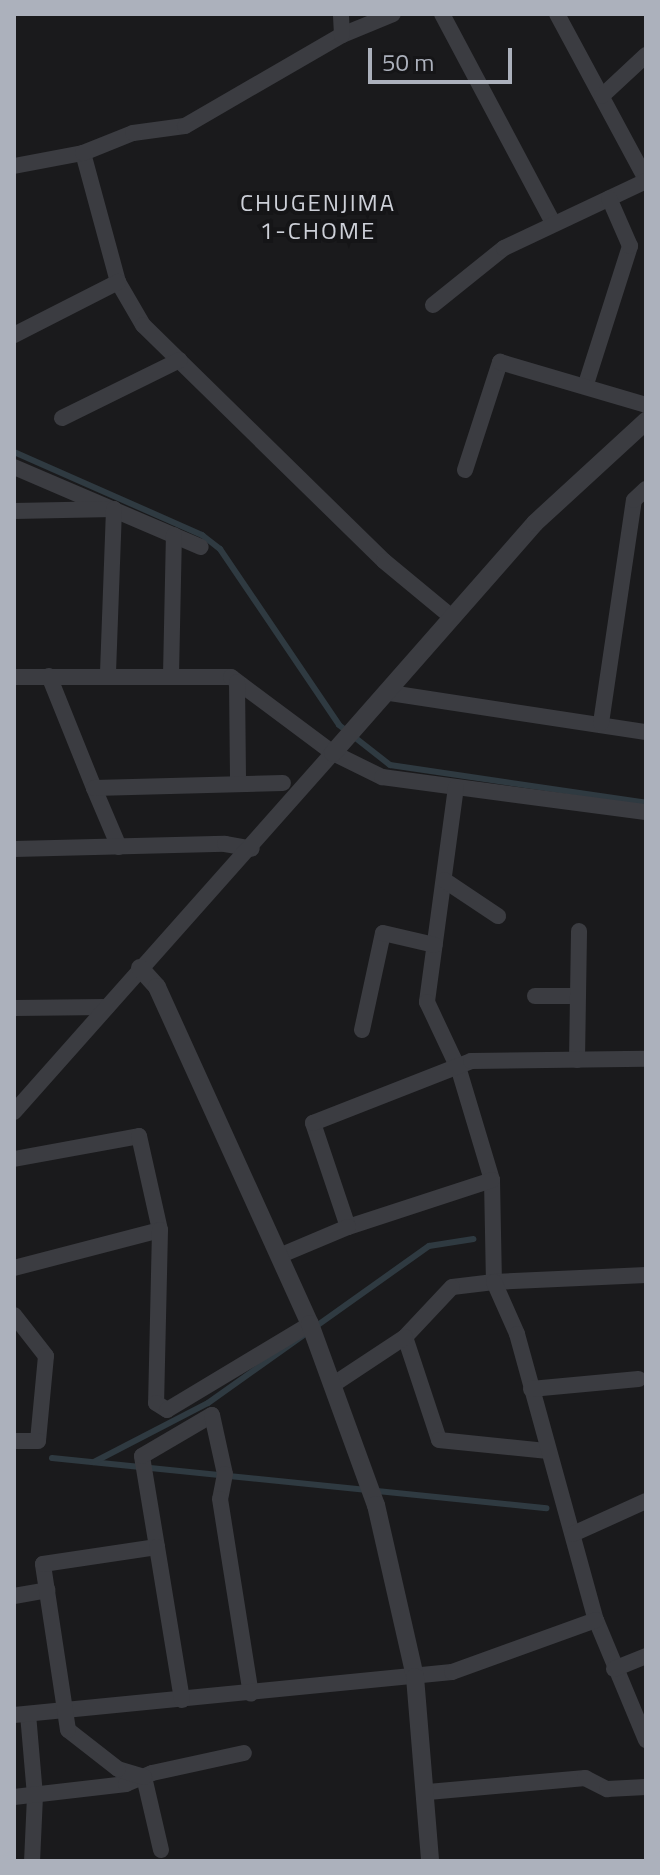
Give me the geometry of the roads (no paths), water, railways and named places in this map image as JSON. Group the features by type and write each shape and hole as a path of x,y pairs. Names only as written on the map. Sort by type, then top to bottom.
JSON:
{"street":[{"path":"341,14 342,35"},
{"path":"14,166 83,153 133,133 185,126 342,35 393,14"},
{"path":"442,14 553,223"},
{"path":"433,305 504,248 646,180 557,14"},
{"path":"602,96 646,55"},
{"path":"83,153 118,282 143,325 384,561 453,618"},
{"path":"586,384 630,246 609,198"},
{"path":"14,335 118,282"},
{"path":"62,418 180,360"},
{"path":"465,470 500,362 586,384 646,405"},
{"path":"14,1112 390,693 535,523 646,421"},
{"path":"14,467 201,547"},
{"path":"601,723 634,500 646,489"},
{"path":"14,511 114,509"},
{"path":"108,676 114,509"},
{"path":"171,675 174,535"},
{"path":"49,676 119,847"},
{"path":"14,677 231,677 333,753 382,777 646,812"},
{"path":"237,682 238,784"},
{"path":"390,693 646,732"},
{"path":"94,788 283,783"},
{"path":"456,787 427,1002 459,1070 492,1180 494,1282 517,1334 596,1620 646,1740"},
{"path":"14,849 225,844 252,849"},
{"path":"444,880 469,892 498,916"},
{"path":"577,1060 579,931"},
{"path":"362,1030 383,933 435,945"},
{"path":"140,968 157,987 310,1324 376,1505 415,1677 428,1792 430,1861"},
{"path":"535,996 578,996"},
{"path":"14,1008 107,1007"},
{"path":"348,1227 313,1123 459,1070 471,1061 646,1059"},
{"path":"14,1159 139,1136 160,1230 156,1403 167,1410 310,1324"},
{"path":"279,1256 348,1227 492,1180"},
{"path":"14,1268 160,1230"},
{"path":"334,1384 405,1337 452,1287 646,1275"},
{"path":"14,1315 46,1356 38,1441 14,1441"},
{"path":"405,1337 439,1440 548,1451"},
{"path":"531,1389 639,1379"},
{"path":"182,1700 142,1456 212,1415 225,1474 220,1499 251,1694"},
{"path":"573,1534 646,1501"},
{"path":"144,1777 118,1769 68,1730 43,1564 157,1547"},
{"path":"14,1596 47,1590"},
{"path":"32,1861 35,1796 21,1714 251,1694 452,1672 596,1620"},
{"path":"614,1669 646,1656"},
{"path":"14,1797 144,1777 244,1753"},
{"path":"144,1777 161,1850"},
{"path":"428,1792 585,1778 607,1789 646,1787"}],"waterway":[{"path":"14,452 202,535 220,549 339,725 390,765 646,803"},
{"path":"94,1462 208,1403 429,1246 473,1239"},
{"path":"52,1458 546,1508"}],"district":[{"name":"CHUGENJIMA 1-CHOME","path":"318,217"}]}
